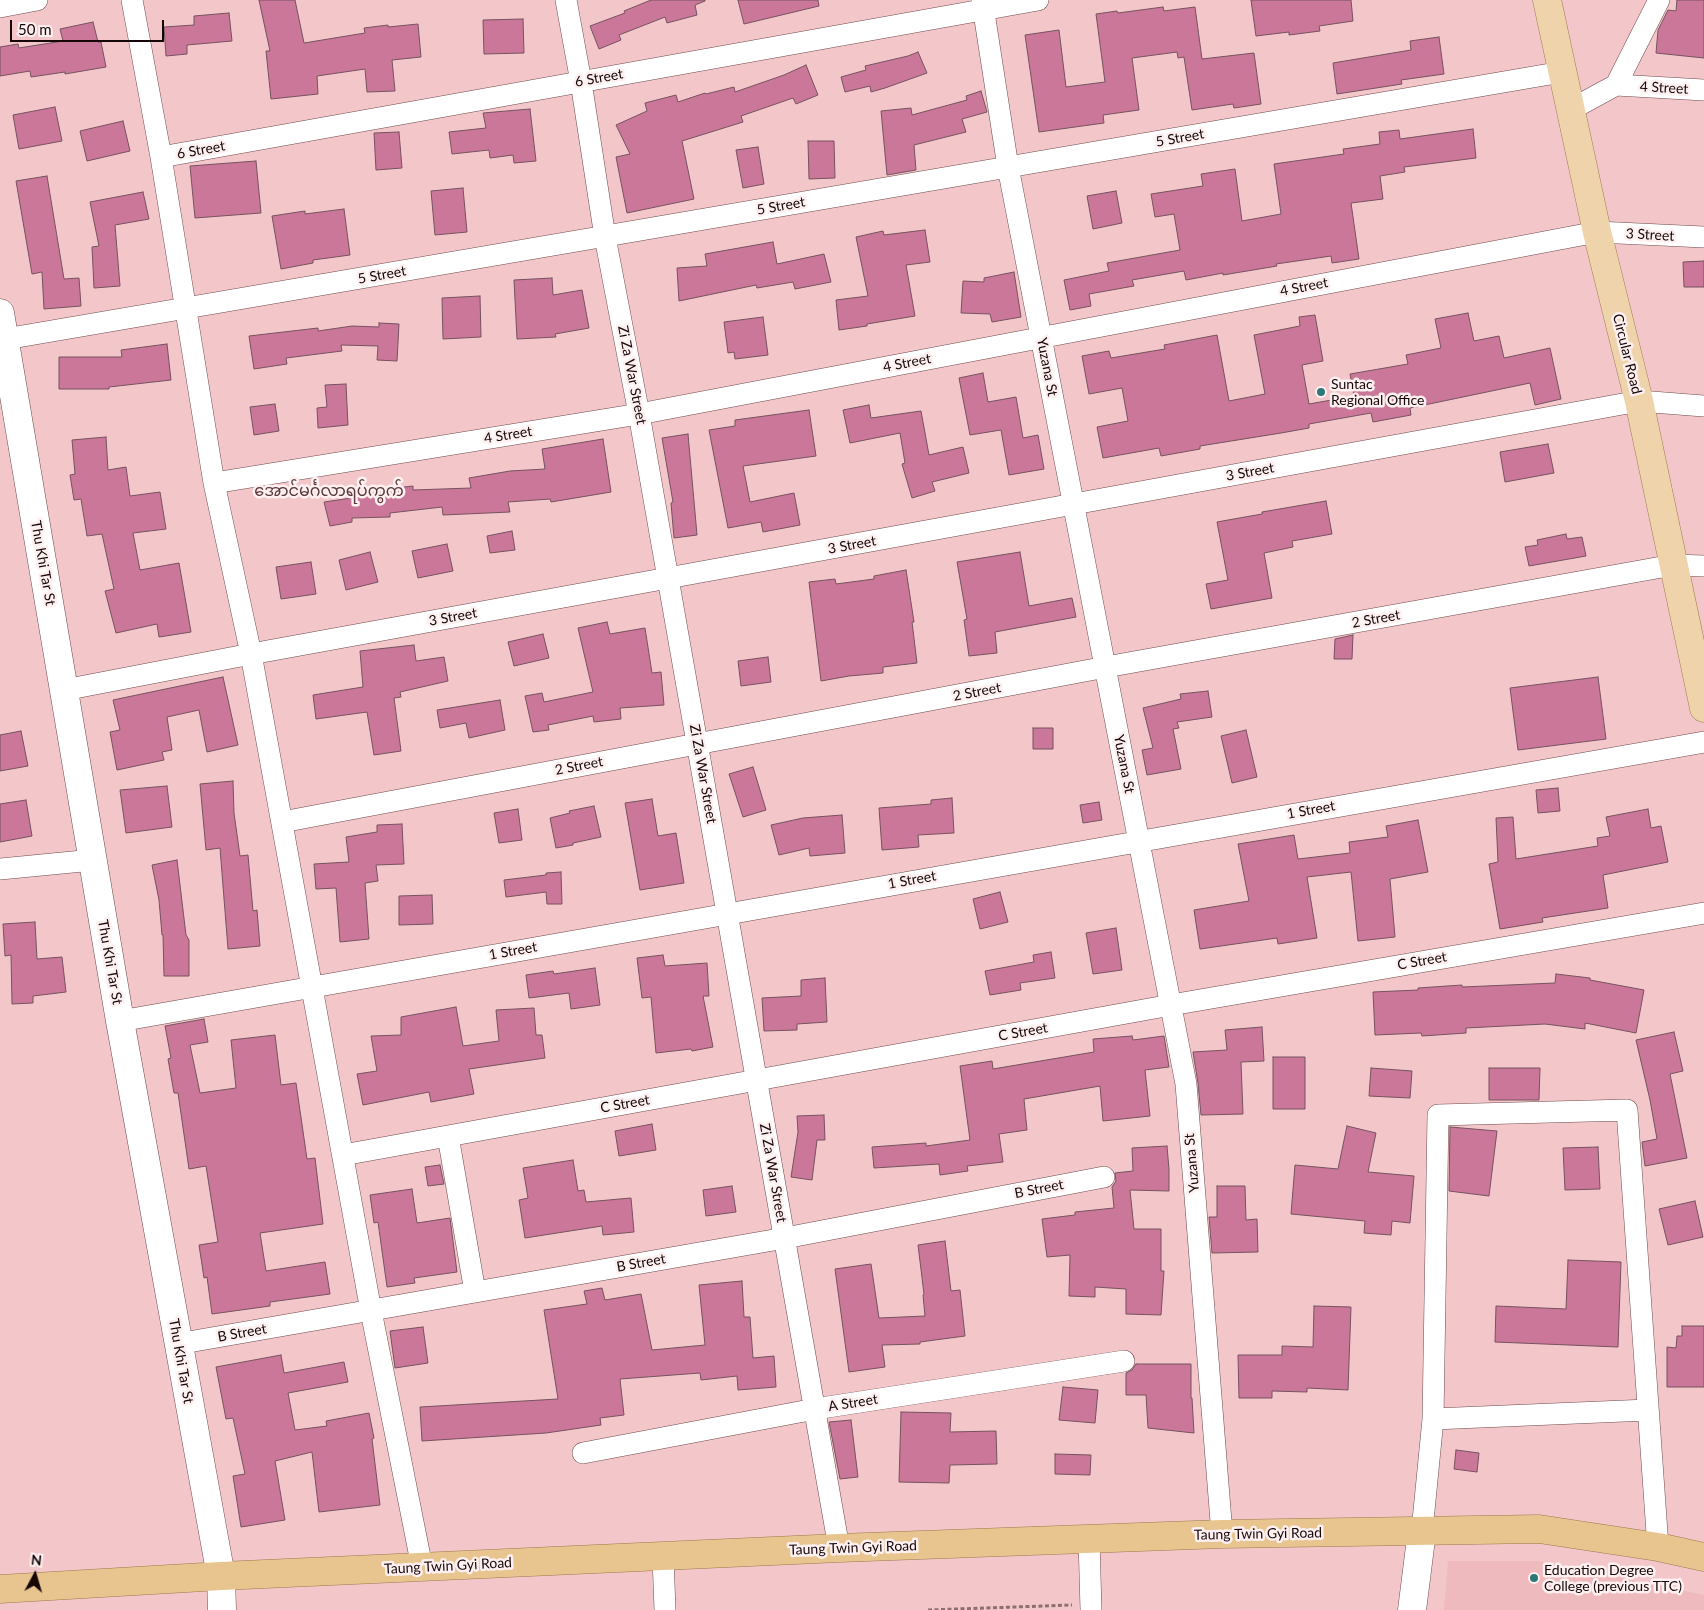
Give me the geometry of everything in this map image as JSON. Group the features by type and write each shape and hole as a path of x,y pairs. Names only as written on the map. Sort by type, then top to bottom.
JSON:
{"highway":[{"name":"Taung Twin Gyi Road","path":"0,1589 221,1576 839,1548 1222,1534 1538,1529 1658,1547 1704,1557"}],"main road":[{"name":"Circular Road","path":"1547,0 1597,232 1639,401 1704,708"}],"street":[{"path":"0,7 36,0"},
{"path":"132,0 161,157 214,483 251,654 371,1311 422,1568"},
{"name":"Zi Za War Street","path":"566,0 581,82 604,236 639,414 839,1548"},
{"name":"6 Street","path":"161,157 581,82 983,5 1038,0"},
{"path":"1570,110 1616,85 1658,0"},
{"name":"Yuzana St","path":"983,5 1008,167 1186,1084 1222,1534"},
{"name":"5 Street","path":"2,340 1562,72"},
{"name":"4 Street","path":"1616,85 1704,90"},
{"name":"4 Street","path":"214,483 639,414 1597,232"},
{"name":"3 Street","path":"1597,232 1704,237"},
{"name":"Thu Khi Tar St","path":"0,313 2,340 120,1021 221,1576 222,1610"},
{"path":"1639,401 1704,406"},
{"name":"3 Street","path":"64,690 251,654 1639,401"},
{"path":"1674,565 1704,566"},
{"name":"2 Street","path":"282,822 1106,667 1674,565"},
{"name":"1 Street","path":"120,1021 1704,742"},
{"path":"0,869 93,860"},
{"name":"C Street","path":"343,1155 1171,1004 1704,913"},
{"path":"1412,1610 1433,1419 1438,1115 1627,1110 1658,1547"},
{"path":"448,1136 475,1292"},
{"name":"B Street","path":"178,1344 785,1238 1104,1177"},
{"name":"A Street","path":"583,1453 815,1409 1124,1361"},
{"path":"1433,1419 1648,1410"},
{"path":"1088,1539 1091,1607"},
{"path":"663,1557 665,1610"}],"path":[{"path":"928,1610 1091,1607"}],"shaded area":[{"name":"Education Degree College (previous TTC)","path":"1448,1561 1539,1561 1704,1595 1704,1610 1444,1610"}],"building":[{"path":"259,0 295,0 304,43 365,33 364,28 418,24 421,57 392,60 395,91 367,92 365,69 317,76 318,94 271,99 266,51 270,51"},
{"path":"651,0 705,1 695,5 697,15 667,23 665,17 619,35 621,40 599,49 590,26 625,13 624,11"},
{"path":"738,0 818,0 819,6 744,24"},
{"path":"1251,0 1351,0 1353,21 1319,26 1320,31 1289,35 1289,32 1256,36"},
{"path":"1677,0 1704,0 1704,58 1656,53 1658,30 1668,10 1676,11"},
{"path":"1163,7 1164,11 1195,7 1202,59 1254,53 1261,104 1234,108 1233,104 1192,110 1184,57 1178,58 1177,52 1132,58 1139,110 1103,115 1104,123 1039,132 1025,35 1059,30 1066,87 1105,82 1096,14"},
{"path":"229,13 232,41 187,45 187,54 166,56 164,27 194,25 194,16"},
{"path":"523,19 524,53 484,54 483,20"},
{"path":"93,22 98,42 101,42 106,67 65,74 65,72 31,77 30,71 0,76 0,47 18,44 19,48 63,41 60,29"},
{"path":"1439,37 1444,74 1401,80 1402,84 1337,94 1333,63 1411,50 1410,41"},
{"path":"918,52 927,73 871,92 870,86 845,92 841,77 866,70 865,66"},
{"path":"806,65 818,95 796,104 793,98 741,116 743,122 682,141 694,199 627,213 616,157 630,154 616,125 647,111 645,103 676,95 678,102 705,93 734,87 735,92 784,75"},
{"path":"981,91 987,112 962,119 966,132 914,145 916,170 887,175 881,111 911,108 912,115 967,100 966,96"},
{"path":"55,107 62,141 19,149 13,115"},
{"path":"530,109 536,161 514,163 513,155 490,158 489,150 452,154 449,132 486,128 483,113"},
{"path":"123,121 130,151 87,161 80,131"},
{"path":"1473,129 1476,158 1404,167 1405,172 1380,176 1383,199 1351,203 1359,259 1332,263 1331,256 1186,280 1184,271 1132,280 1134,286 1089,294 1091,306 1070,310 1064,280 1109,271 1107,263 1180,250 1174,214 1155,217 1151,194 1203,186 1201,174 1235,169 1242,221 1281,214 1274,164 1344,154 1343,149 1380,144 1379,132 1399,130 1400,139"},
{"path":"399,132 402,168 376,170 374,133"},
{"path":"808,141 834,141 835,178 809,179"},
{"path":"758,147 764,184 743,188 736,150"},
{"path":"256,161 261,213 195,218 190,166"},
{"path":"47,176 64,279 79,278 81,306 44,309 42,272 32,274 16,181"},
{"path":"463,188 467,232 435,235 431,191"},
{"path":"1116,191 1122,223 1093,229 1087,196"},
{"path":"143,192 149,219 115,225 120,286 94,288 92,247 99,246 90,202"},
{"path":"344,209 350,255 313,260 313,263 281,269 272,216 305,211 305,214"},
{"path":"925,230 930,262 906,265 915,316 839,330 836,300 868,296 856,237 883,231 884,235"},
{"path":"773,242 777,264 824,254 831,282 795,289 793,282 757,288 756,285 679,301 677,268 707,266 705,254"},
{"path":"1704,261 1704,287 1684,287 1683,262"},
{"path":"1014,272 1021,317 992,322 990,314 961,313 963,281 984,282 984,278"},
{"path":"552,278 553,295 582,290 589,328 555,334 556,337 517,339 514,280"},
{"path":"480,296 481,337 443,339 442,298"},
{"path":"1468,313 1474,341 1499,336 1504,358 1550,348 1561,399 1535,405 1530,383 1410,408 1411,415 1373,422 1371,413 1309,424 1309,428 1200,446 1200,449 1161,456 1159,448 1103,458 1097,427 1128,421 1122,388 1089,394 1082,356 1109,351 1111,358 1165,349 1164,345 1217,335 1229,401 1265,394 1254,335 1300,326 1299,317 1315,315 1323,361 1302,365 1309,404 1354,396 1350,374 1408,364 1406,355 1441,348 1435,319"},
{"path":"763,317 768,355 735,359 734,352 728,353 724,322"},
{"path":"379,323 399,324 397,361 377,360 378,346 341,345 342,351 286,358 287,364 254,369 249,336 318,328 318,331 352,326 379,327"},
{"path":"167,344 171,380 109,387 109,389 59,389 59,357 122,357 121,350"},
{"path":"983,373 988,402 1016,397 1023,438 1038,435 1044,469 1009,475 1001,430 970,435 959,378"},
{"path":"346,384 348,425 318,428 317,408 327,407 325,385"},
{"path":"275,404 279,431 254,435 250,407"},
{"path":"869,405 871,418 921,411 929,455 963,447 969,473 932,482 935,491 912,498 902,464 905,463 900,433 850,443 843,410"},
{"path":"809,410 816,456 743,466 750,502 794,493 800,525 763,532 761,522 728,528 709,430 735,426 735,420"},
{"path":"688,434 697,535 674,538 671,503 673,502 662,438"},
{"path":"106,437 108,470 126,467 130,496 160,492 166,529 133,533 140,570 179,563 191,632 159,637 157,624 116,633 105,591 114,589 102,534 87,536 81,499 74,500 70,475 75,474 72,440"},
{"path":"603,439 611,492 551,502 550,499 508,502 510,512 443,515 442,507 390,513 390,517 352,518 352,522 330,526 324,502 365,496 365,493 396,492 395,488 413,486 413,490 471,488 469,478 510,471 545,469 542,449"},
{"path":"1548,444 1554,473 1505,482 1500,452"},
{"path":"1326,501 1332,534 1292,541 1293,547 1264,553 1272,598 1211,609 1206,584 1228,580 1217,522"},
{"path":"512,531 515,550 490,553 487,536"},
{"path":"1566,534 1567,539 1582,537 1586,556 1529,566 1525,547 1538,545 1537,540"},
{"path":"447,544 453,571 418,578 412,551"},
{"path":"370,552 378,582 346,590 339,560"},
{"path":"1020,552 1029,606 1072,598 1076,617 995,632 997,653 969,656 964,620 967,619 957,562"},
{"path":"311,562 316,594 281,599 276,567"},
{"path":"906,570 914,622 912,622 917,663 883,667 883,673 821,681 809,582 835,579 836,584 874,579 874,576"},
{"path":"607,622 610,634 645,628 652,673 661,672 664,705 620,708 621,719 594,722 593,716 548,725 549,730 533,732 525,696 542,693 544,702 593,692 578,628"},
{"path":"543,634 549,658 514,666 508,642"},
{"path":"1353,635 1352,659 1334,659 1335,639"},
{"path":"414,645 416,661 444,657 448,681 400,692 401,697 394,698 401,751 374,755 367,712 316,719 313,695 363,687 360,651"},
{"path":"768,657 771,682 741,686 738,661"},
{"path":"223,677 238,745 207,752 199,710 167,717 172,750 162,752 164,760 117,770 110,732 120,730 113,700"},
{"path":"1598,677 1606,739 1518,750 1510,688"},
{"path":"1208,691 1212,717 1177,722 1179,728 1173,729 1181,769 1147,775 1142,750 1153,748 1143,708 1181,699 1180,694"},
{"path":"500,700 505,730 469,738 466,723 440,728 437,710"},
{"path":"1033,728 1053,728 1053,749 1033,749"},
{"path":"1246,730 1257,777 1232,783 1221,736"},
{"path":"21,731 28,766 0,771 0,735"},
{"path":"753,767 766,810 743,817 729,774"},
{"path":"233,781 234,813 240,856 248,855 253,911 257,910 260,946 228,949 220,848 206,850 200,784"},
{"path":"167,786 172,827 126,833 120,790"},
{"path":"1558,788 1560,811 1538,813 1536,790"},
{"path":"952,798 954,833 918,835 919,847 882,850 879,808 931,804 931,800"},
{"path":"652,799 658,836 676,833 684,883 640,890 625,803"},
{"path":"26,800 32,836 0,842 0,804"},
{"path":"1099,802 1102,820 1083,823 1080,805"},
{"path":"594,806 601,837 556,848 550,818 570,813 569,811"},
{"path":"518,809 522,840 499,843 494,813"},
{"path":"1648,809 1651,828 1661,826 1668,862 1603,875 1608,908 1542,918 1543,922 1500,929 1489,864 1498,862 1496,818 1513,817 1516,859 1598,846 1597,838 1610,836 1606,817"},
{"path":"842,815 845,853 810,856 809,848 779,855 771,825 803,818"},
{"path":"1418,820 1428,872 1390,879 1395,937 1358,941 1351,872 1307,877 1317,938 1278,944 1277,938 1200,949 1194,910 1249,901 1238,844 1294,835 1298,859 1350,853 1349,842 1388,837 1386,826"},
{"path":"402,824 404,864 376,865 378,881 365,883 369,939 340,942 336,888 316,889 314,864 349,862 346,837 377,832 377,825"},
{"path":"177,860 186,935 189,940 189,976 164,976 163,935 152,865"},
{"path":"561,872 562,904 547,904 546,892 506,897 504,880"},
{"path":"1000,892 1008,922 980,929 973,899"},
{"path":"432,895 433,924 399,925 399,896"},
{"path":"35,922 37,959 62,957 66,992 33,996 33,1003 12,1004 11,955 5,956 3,924"},
{"path":"1116,928 1122,970 1093,974 1086,933"},
{"path":"1051,952 1055,978 1020,983 1021,990 990,995 985,971 1034,962 1033,955"},
{"path":"663,955 665,966 707,963 709,996 703,996 713,1047 692,1051 691,1049 656,1053 651,997 642,998 637,958"},
{"path":"595,968 600,1005 571,1009 569,993 529,998 526,975 553,971 554,974"},
{"path":"1556,974 1590,978 1590,980 1644,990 1636,1033 1585,1023 1585,1029 1545,1024 1466,1028 1466,1033 1422,1036 1421,1033 1375,1035 1373,992 1418,990 1418,988 1462,985 1462,987 1555,983"},
{"path":"825,978 827,1022 797,1024 797,1030 764,1031 762,998 801,996 801,980"},
{"path":"456,1007 463,1046 499,1041 496,1010 534,1008 536,1035 542,1035 545,1058 469,1069 474,1094 431,1102 429,1092 363,1105 357,1074 377,1071 371,1036 401,1035 401,1017"},
{"path":"204,1019 208,1042 190,1045 200,1093 236,1088 231,1040 275,1035 281,1085 296,1083 307,1159 315,1158 323,1224 260,1233 266,1271 325,1262 330,1294 270,1302 270,1306 212,1314 207,1277 204,1278 199,1245 218,1242 206,1166 189,1169 178,1093 174,1093 168,1059 171,1058 165,1026"},
{"path":"1262,1027 1264,1061 1241,1062 1243,1114 1201,1115 1193,1052 1227,1050 1225,1030"},
{"path":"1674,1032 1683,1071 1670,1074 1687,1158 1645,1166 1642,1142 1657,1139 1636,1040"},
{"path":"1132,1036 1133,1040 1164,1036 1169,1067 1145,1070 1150,1116 1103,1121 1100,1086 1024,1099 1027,1130 999,1134 1003,1162 967,1166 968,1171 940,1175 939,1164 874,1168 872,1147 926,1143 926,1146 970,1140 960,1066 992,1061 993,1069 1094,1052 1093,1039"},
{"path":"1273,1057 1305,1057 1305,1109 1273,1109"},
{"path":"1371,1068 1412,1071 1410,1098 1369,1096"},
{"path":"1489,1068 1540,1068 1539,1100 1489,1100"},
{"path":"824,1115 825,1140 817,1140 812,1180 791,1177 798,1132 797,1116"},
{"path":"652,1124 656,1150 619,1156 615,1131"},
{"path":"1347,1126 1376,1133 1368,1172 1414,1176 1410,1223 1392,1221 1391,1235 1364,1233 1365,1221 1291,1214 1295,1165 1338,1169"},
{"path":"1450,1127 1497,1131 1489,1196 1449,1191"},
{"path":"1167,1146 1169,1191 1130,1190 1134,1229 1161,1229 1161,1271 1164,1271 1161,1315 1126,1314 1126,1289 1095,1287 1095,1297 1069,1296 1070,1255 1047,1257 1042,1219 1075,1215 1075,1212 1114,1208 1112,1187 1116,1181 1115,1173 1133,1171 1132,1148"},
{"path":"1598,1147 1600,1189 1565,1190 1563,1148"},
{"path":"573,1160 578,1191 584,1190 586,1202 631,1198 634,1232 603,1235 602,1226 525,1238 519,1200 528,1198 523,1168"},
{"path":"440,1165 444,1184 428,1186 425,1167"},
{"path":"732,1186 736,1212 706,1216 703,1190"},
{"path":"1217,1186 1245,1186 1246,1220 1257,1219 1258,1252 1212,1253 1209,1217 1217,1217"},
{"path":"412,1189 417,1223 450,1218 457,1272 414,1278 415,1283 387,1287 378,1222 374,1223 370,1195"},
{"path":"1695,1201 1703,1237 1668,1245 1659,1209"},
{"path":"945,1241 951,1291 960,1290 965,1336 920,1342 920,1344 882,1345 885,1367 849,1372 835,1269 871,1264 879,1318 925,1316 918,1245"},
{"path":"1568,1260 1621,1262 1618,1347 1495,1342 1496,1306 1566,1309"},
{"path":"742,1281 744,1317 750,1317 753,1358 774,1356 776,1387 738,1390 737,1376 701,1380 700,1373 620,1379 624,1415 600,1418 601,1425 546,1433 422,1441 420,1407 558,1399 544,1310 587,1304 584,1291 602,1288 605,1300 641,1294 652,1350 705,1345 699,1285"},
{"path":"1314,1306 1351,1307 1348,1390 1307,1388 1307,1392 1272,1391 1272,1398 1239,1398 1238,1355 1282,1355 1282,1346 1313,1347"},
{"path":"1682,1326 1704,1326 1704,1387 1667,1387 1667,1347 1676,1348 1677,1336 1682,1336"},
{"path":"423,1327 428,1363 395,1368 390,1331"},
{"path":"281,1355 284,1373 344,1362 348,1382 288,1393 295,1430 327,1426 326,1421 369,1413 374,1438 372,1439 380,1505 319,1512 312,1452 275,1461 285,1520 241,1527 233,1476 245,1474 233,1418 226,1419 216,1367"},
{"path":"1136,1364 1191,1364 1194,1433 1148,1428 1146,1395 1126,1395 1126,1373 1132,1370"},
{"path":"1063,1387 1098,1390 1095,1423 1059,1420"},
{"path":"901,1412 951,1413 950,1432 996,1431 997,1464 950,1465 949,1483 899,1482"},
{"path":"851,1420 858,1477 840,1479 829,1422"},
{"path":"1456,1450 1479,1453 1477,1472 1454,1469"},
{"path":"1055,1454 1091,1455 1090,1475 1055,1474"}],"place":[{"name":"Suntac Regional Office","path":"1321,392"},
{"name":"Education Degree College (previous TTC)","path":"1534,1578"}],"district":[{"name":"အောင်မင်္ဂလာရပ်ကွက်","path":"329,491"}]}
